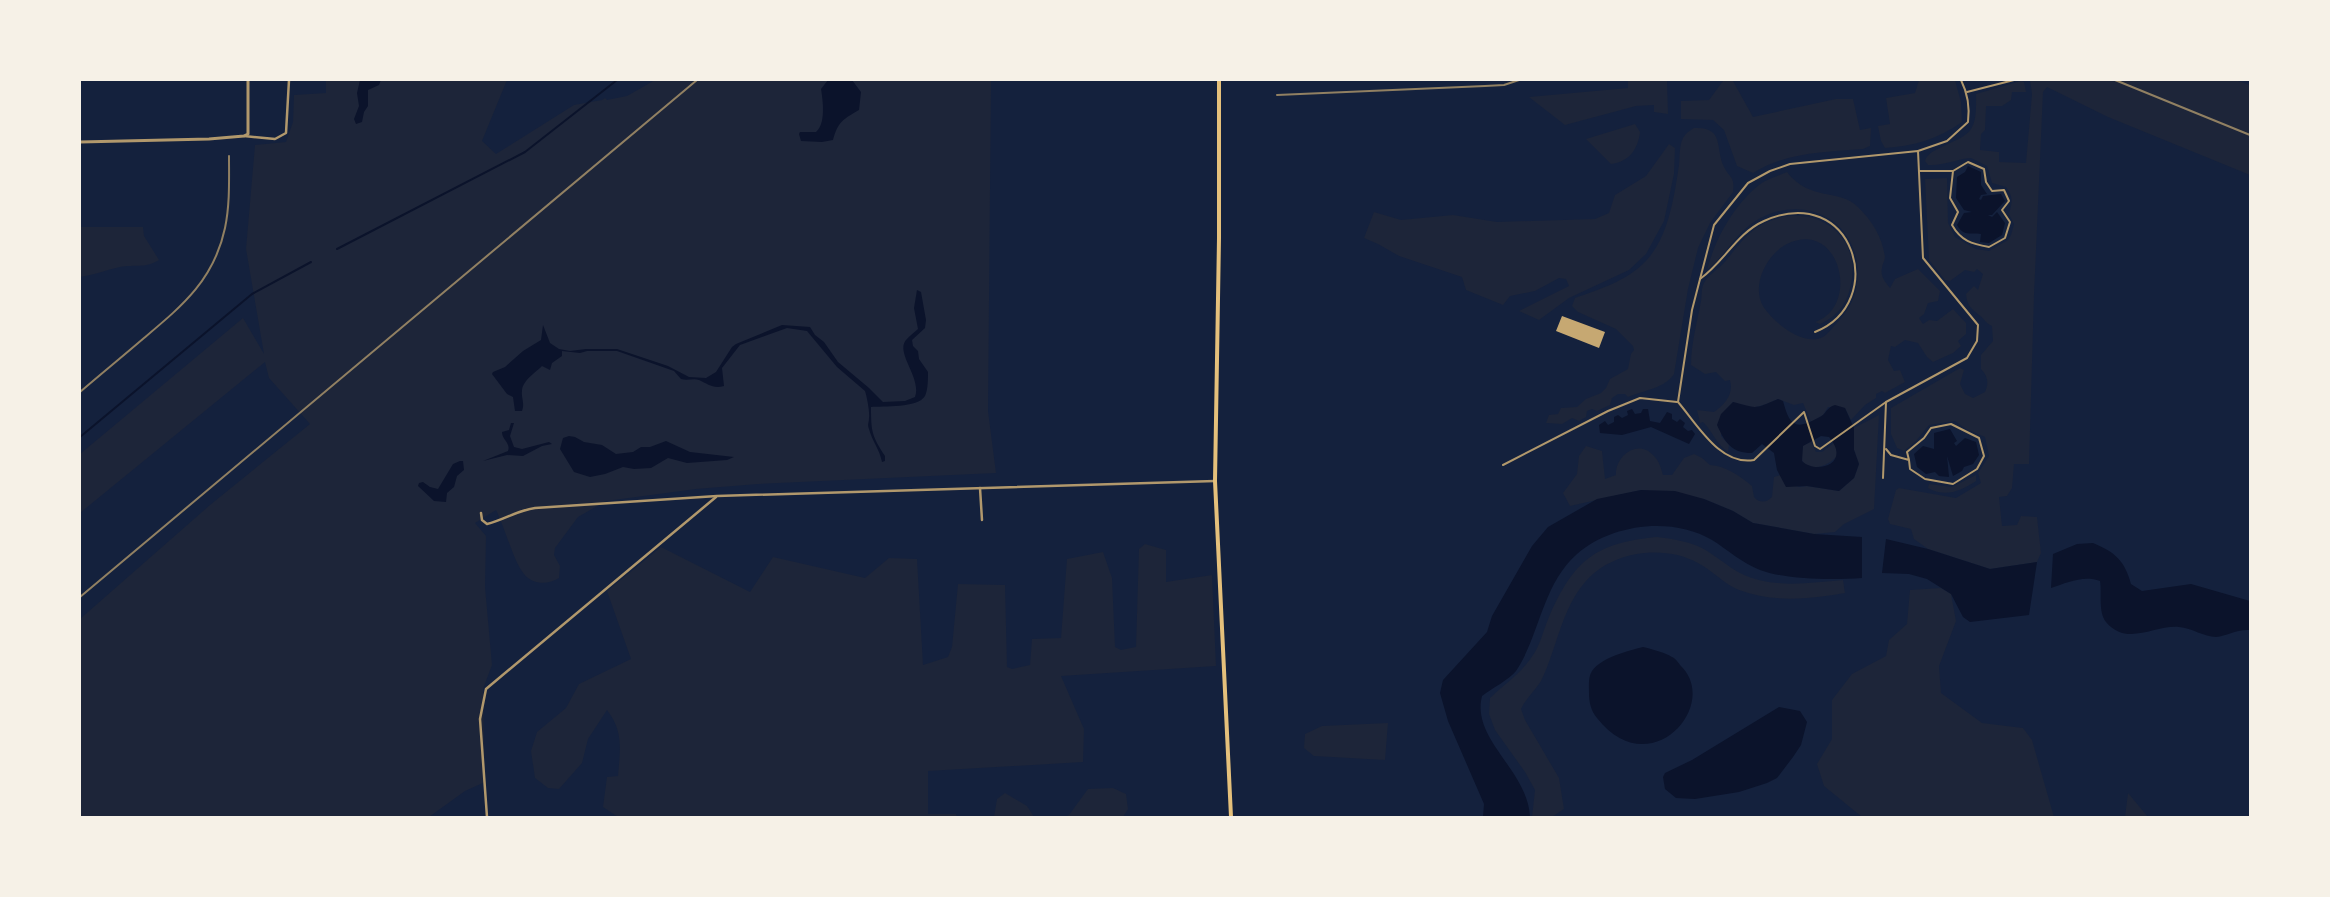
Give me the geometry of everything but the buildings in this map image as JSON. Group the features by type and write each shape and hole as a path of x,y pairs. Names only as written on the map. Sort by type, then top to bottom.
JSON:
{"main road":[{"path":"1219,80 1215,481 1230,817"}],"street":[{"path":"246,135 248,80"},
{"path":"80,142 209,139 246,135 275,139 286,133 289,80"},
{"path":"1678,402 1698,280 1714,225 1748,183 1770,171 1790,164 1918,151 1947,141 1968,122 1967,92 1961,80"},
{"path":"1967,92 2014,80"},
{"path":"1503,465 1608,411 1640,398 1678,402 1719,451 1734,459 1745,462 1754,460 1804,412 1816,446 1820,449 1886,402 1967,358 1977,341 1978,326 1923,258 1918,151"},
{"path":"1919,171 1953,171 1968,162 1984,169 1986,182 1992,191 2004,190 2009,201 2002,210 2010,222 2005,238 1989,247 1958,236 1952,225 1958,212 1950,198 1953,171"},
{"path":"1698,280 1719,264 1743,235 1762,222 1798,212 1807,212 1830,222 1851,248 1855,264 1853,289 1849,302 1834,322 1815,332"},
{"path":"1883,478 1886,449 1886,402"},
{"path":"1951,424 1979,438 1984,456 1977,469 1953,484 1925,479 1910,469 1909,460 1908,452 1924,438 1931,428 1951,424"},
{"path":"1886,449 1890,455 1909,460"},
{"path":"481,513 482,520 487,524 499,521 525,509 717,496 1215,481"},
{"path":"980,488 982,520"},
{"path":"487,817 480,719 486,689 717,496"}],"shaded area":[{"path":"326,80 507,80 482,141 496,154 574,105 605,98 607,100 627,96 655,80 991,80 988,411 996,473 758,484 696,489 606,501 578,517 555,548 554,555 560,566 559,578 545,583 536,582 528,578 520,569 496,510 475,523 486,536 485,587 492,665 483,689 485,782 465,791 429,817 80,817 80,619 210,505 310,424 269,378 265,362 80,513 80,454 243,318 264,354 246,249 255,145 286,142 293,122 294,95 326,93"},
{"path":"360,80 381,80 379,85 368,90 368,106 364,112 362,122 356,124 354,119 359,106 357,93"},
{"path":"828,80 852,80 861,92 859,110 842,121 833,140 822,142 801,141 800,132 816,132 821,124 823,112 821,89"},
{"path":"1628,80 1667,80 1668,114 1654,112 1654,105 1636,106 1565,125 1529,97 1628,88"},
{"path":"1919,80 1955,80 1961,102 1962,122 1944,133 1925,141 1885,148 1881,141 1878,126 1890,124 1886,98 1915,93"},
{"path":"2030,80 2235,80 2250,85 2250,175 2108,117 2047,87 2043,92 2029,464 2014,464 2012,488 2007,496 1999,497 2002,526 2017,525 2021,516 2037,517 2041,553 2037,562 1990,569 1928,549 1914,539 1911,529 1890,524 1888,519 1896,490 1899,488 1956,498 1981,483 1978,473 1989,456 1985,437 1966,429 1955,421 1929,425 1916,441 1904,451 1897,448 1891,434 1891,408 1960,368 1964,370 1960,384 1965,394 1973,398 1985,392 1987,380 1981,369 1981,355 1993,341 1992,326 1970,306 1966,294 1974,286 1978,290 1983,274 1977,269 1974,272 1965,270 1950,281 1945,280 1929,260 1925,179 1947,178 1948,223 1955,237 1976,249 1989,251 2008,240 2014,224 2009,214 2011,197 2006,187 1992,183 1987,166 1971,158 1934,165 1928,165 1925,161 1932,152 1967,134 1971,129 1975,117 1976,94 2021,81 2024,82 2026,92 2012,92 2011,100 2002,106 1986,106 1985,130 1981,134 1980,150 1999,152 1999,162 2026,163 2032,94"},
{"path":"1723,81 1733,81 1753,117 1836,99 1853,99 1860,130 1871,128 1870,146 1863,149 1820,152 1793,157 1766,166 1753,173 1737,166 1724,130 1713,120 1681,119 1681,101 1709,100"},
{"path":"1635,124 1640,132 1635,149 1623,161 1617,163 1611,164 1586,139"},
{"path":"1694,128 1704,128 1715,135 1721,160 1733,180 1733,192 1710,223 1698,248 1688,289 1674,374 1665,383 1654,388 1628,397 1625,394 1618,394 1612,398 1610,405 1597,411 1592,409 1587,411 1586,417 1579,421 1572,418 1562,424 1546,423 1549,415 1558,414 1561,408 1577,407 1586,399 1601,393 1606,388 1610,379 1628,369 1631,354 1634,350 1633,346 1616,329 1578,312 1572,306 1575,298 1613,284 1639,268 1654,251 1669,216 1682,141 1686,133"},
{"path":"1669,144 1675,148 1674,174 1664,221 1646,254 1629,270 1569,298 1539,320 1519,311 1569,286 1566,279 1559,278 1535,291 1510,296 1503,305 1466,290 1462,277 1399,256 1364,238 1374,212 1401,220 1453,215 1497,222 1595,219 1609,213 1615,195 1646,176"},
{"path":"1968,166 1981,172 1981,185 1987,194 1981,195 1979,199 1981,200 1983,196 2001,194 2005,201 1992,215 1988,215 1992,217 1997,212 2005,223 2002,235 1989,243 1980,242 1981,234 1965,233 1957,225 1964,213 1972,212 1964,210 1956,198 1957,177 1965,172"},
{"path":"1787,172 1805,187 1850,201 1858,207 1872,223 1879,236 1885,257 1882,276 1890,288 1895,279 1918,269 1940,291 1938,301 1928,303 1924,314 1919,318 1923,324 1929,320 1937,321 1953,309 1966,323 1966,334 1958,341 1961,346 1953,353 1933,362 1927,357 1918,343 1905,340 1895,347 1891,346 1888,360 1894,371 1900,370 1905,382 1885,393 1882,391 1876,394 1876,398 1865,405 1851,420 1845,408 1828,407 1823,415 1811,422 1803,403 1794,405 1778,399 1760,406 1751,407 1733,402 1722,414 1721,436 1729,445 1728,452 1720,445 1703,422 1700,423 1697,410 1714,412 1722,406 1730,394 1730,380 1725,381 1716,372 1705,374 1691,365 1702,287 1707,278 1723,264 1749,234 1762,224 1787,216 1803,216 1818,220 1831,227 1842,237 1849,251 1852,266 1851,284 1847,298 1832,317 1820,324 1815,322 1829,313 1837,300 1840,284 1838,268 1831,253 1820,243 1805,239 1787,244 1767,262 1760,280 1759,289 1763,306 1774,319 1789,331 1807,339 1815,339 1825,336 1840,319 1850,306 1856,290 1857,262 1851,244 1841,229 1828,218 1811,211 1793,209 1773,213 1754,222 1741,233 1707,270 1720,235 1741,202 1762,183"},
{"path":"80,227 143,227 144,236 159,260 154,263 125,266 80,277"},
{"path":"917,290 921,292 926,320 925,328 912,340 913,346 918,351 919,359 928,372 927,391 921,400 915,403 900,406 871,407 873,433 885,456 885,461 882,462 868,427 869,413 865,391 837,367 807,331 787,328 740,345 722,368 724,386 720,387 711,386 697,379 681,379 674,371 617,351 587,351 580,353 562,351 562,356 552,363 550,370 542,366 527,380 522,391 522,411 515,411 513,397 507,394 492,374 505,367 523,351 541,340 543,325 550,343 559,349 570,351 617,349 668,366 689,377 706,378 716,372 732,347 736,344 782,325 810,327 815,335 824,342 838,362 883,402 905,401 915,397 916,390 904,352 904,345 906,340 918,329 914,308"},
{"path":"1778,399 1783,401 1792,422 1801,425 1820,417 1835,405 1845,408 1854,428 1854,450 1859,464 1854,478 1839,491 1807,486 1786,487 1777,470 1774,453 1762,444 1752,453 1745,453 1734,449 1726,442 1717,425 1721,414 1733,402 1755,407","holes":["1821,436 1829,437 1835,446 1836,454 1834,460 1823,467 1815,467 1802,461 1803,446"]},
{"path":"1632,409 1635,414 1641,413 1643,409 1648,409 1650,421 1660,423 1667,412 1672,414 1672,419 1677,422 1680,419 1685,423 1683,427 1688,431 1692,430 1695,434 1689,444 1651,427 1622,435 1600,433 1599,425 1605,421 1608,425 1614,422 1614,417 1618,415 1622,418 1628,415 1627,411"},
{"path":"1879,415 1874,509 1844,524 1835,532 1814,534 1753,523 1733,511 1704,499 1641,490 1570,506 1563,493 1577,474 1579,456 1586,446 1602,451 1605,479 1616,475 1619,461 1624,455 1635,449 1642,449 1648,451 1656,458 1663,475 1672,475 1684,458 1694,454 1710,465 1727,469 1743,479 1752,486 1754,497 1760,501 1765,501 1772,497 1774,477 1781,475 1799,487 1807,486 1839,491 1854,478 1859,464 1854,450 1854,428"},
{"path":"511,423 514,423 510,436 514,447 522,449 549,442 552,444 542,446 523,456 507,455 483,461 508,451 509,448 502,432 509,430"},
{"path":"1950,429 1957,441 1954,443 1956,446 1965,438 1976,442 1979,455 1973,464 1964,467 1962,471 1953,476 1947,456 1949,477 1939,476 1935,472 1926,474 1917,467 1914,454 1923,446 1934,449 1934,433"},
{"path":"569,436 584,442 602,445 616,454 633,452 641,447 650,447 666,441 690,452 734,457 727,460 687,463 668,458 651,468 634,469 623,467 590,477 574,472 560,449 563,438"},
{"path":"1811,442 1816,452 1822,452 1834,443 1838,450 1837,456 1825,465 1811,467 1806,465 1801,454 1803,445"},
{"path":"463,461 464,470 457,476 454,487 447,493 446,502 434,501 418,486 419,483 423,482 430,487 438,489 453,464"},
{"path":"1976,475 1976,481 1953,492 1941,493 1928,488 1929,484 1952,487"},
{"path":"1641,490 1675,491 1704,499 1733,511 1753,523 1814,534 1862,537 1862,578 1838,579 1783,576 1760,570 1747,564 1712,540 1696,532 1679,528 1661,526 1624,530 1591,544 1565,566 1556,580 1531,642 1516,671 1505,681 1482,696 1481,712 1485,727 1520,784 1527,800 1530,817 1483,817 1484,804 1448,721 1440,693 1443,680 1487,632 1492,616 1532,546 1548,527 1597,499"},
{"path":"1657,537 1685,542 1702,548 1740,573 1752,578 1790,584 1843,580 1845,593 1792,599 1765,597 1739,590 1698,563 1684,557 1654,552 1624,557 1597,571 1586,581 1571,604 1547,669 1541,681 1521,709 1525,720 1559,778 1564,809 1552,817 1532,817 1535,790 1525,772 1495,730 1489,714 1490,698 1520,672 1530,659 1537,648 1558,597 1578,568 1602,550 1617,544"},
{"path":"1886,539 1928,549 1990,569 2037,562 2029,615 1970,622 1963,617 1951,594 1927,579 1909,574 1882,573"},
{"path":"2093,543 2118,558 2126,569 2131,584 2142,591 2191,584 2250,601 2250,630 2216,637 2179,627 2132,634 2114,629 2106,622 2102,613 2100,581 2081,579 2051,588 2053,554 2077,544"},
{"path":"1145,544 1166,550 1166,582 1212,575 1216,666 1061,676 1084,729 1083,762 928,771 928,814 956,814 957,817 618,817 603,807 607,777 618,776 620,749 616,726 607,710 588,739 582,763 559,789 548,788 535,778 531,751 537,732 566,708 579,684 631,659 607,591 661,547 750,592 773,557 865,578 889,558 917,559 923,665 948,657 952,647 958,584 1005,585 1007,667 1012,669 1030,665 1032,639 1061,638 1067,559 1103,552 1112,578 1115,647 1121,650 1136,647 1139,549"},
{"path":"1941,588 1951,594 1956,621 1939,666 1941,693 1982,723 2023,728 2032,740 2054,817 1862,817 1824,786 1817,764 1832,739 1832,700 1852,674 1886,656 1889,640 1907,624 1910,590"},
{"path":"1643,647 1666,654 1676,660 1691,681 1692,699 1686,717 1674,732 1658,741 1638,744 1618,737 1597,718 1590,703 1589,682 1592,671 1602,662 1616,655"},
{"path":"1779,707 1800,711 1807,722 1801,745 1777,778 1739,792 1695,799 1676,798 1665,789 1663,777 1665,773 1692,760"},
{"path":"1388,723 1385,760 1314,756 1304,748 1305,734 1322,726"},
{"path":"1113,788 1126,794 1128,809 1123,817 1065,817 1069,815 1088,789"},
{"path":"1005,793 1027,806 1034,817 994,817 997,799"},
{"path":"2128,793 2148,817 2125,817"}],"waterway":[{"path":"337,249 525,152 617,80"},
{"path":"80,437 252,294 311,262"}],"railway":[{"path":"80,597 697,80"},
{"path":"1277,95 1504,85 1519,80"},
{"path":"2115,80 2250,135"},
{"path":"80,392 171,315 195,291 205,277 220,246 227,219 229,156"}]}
